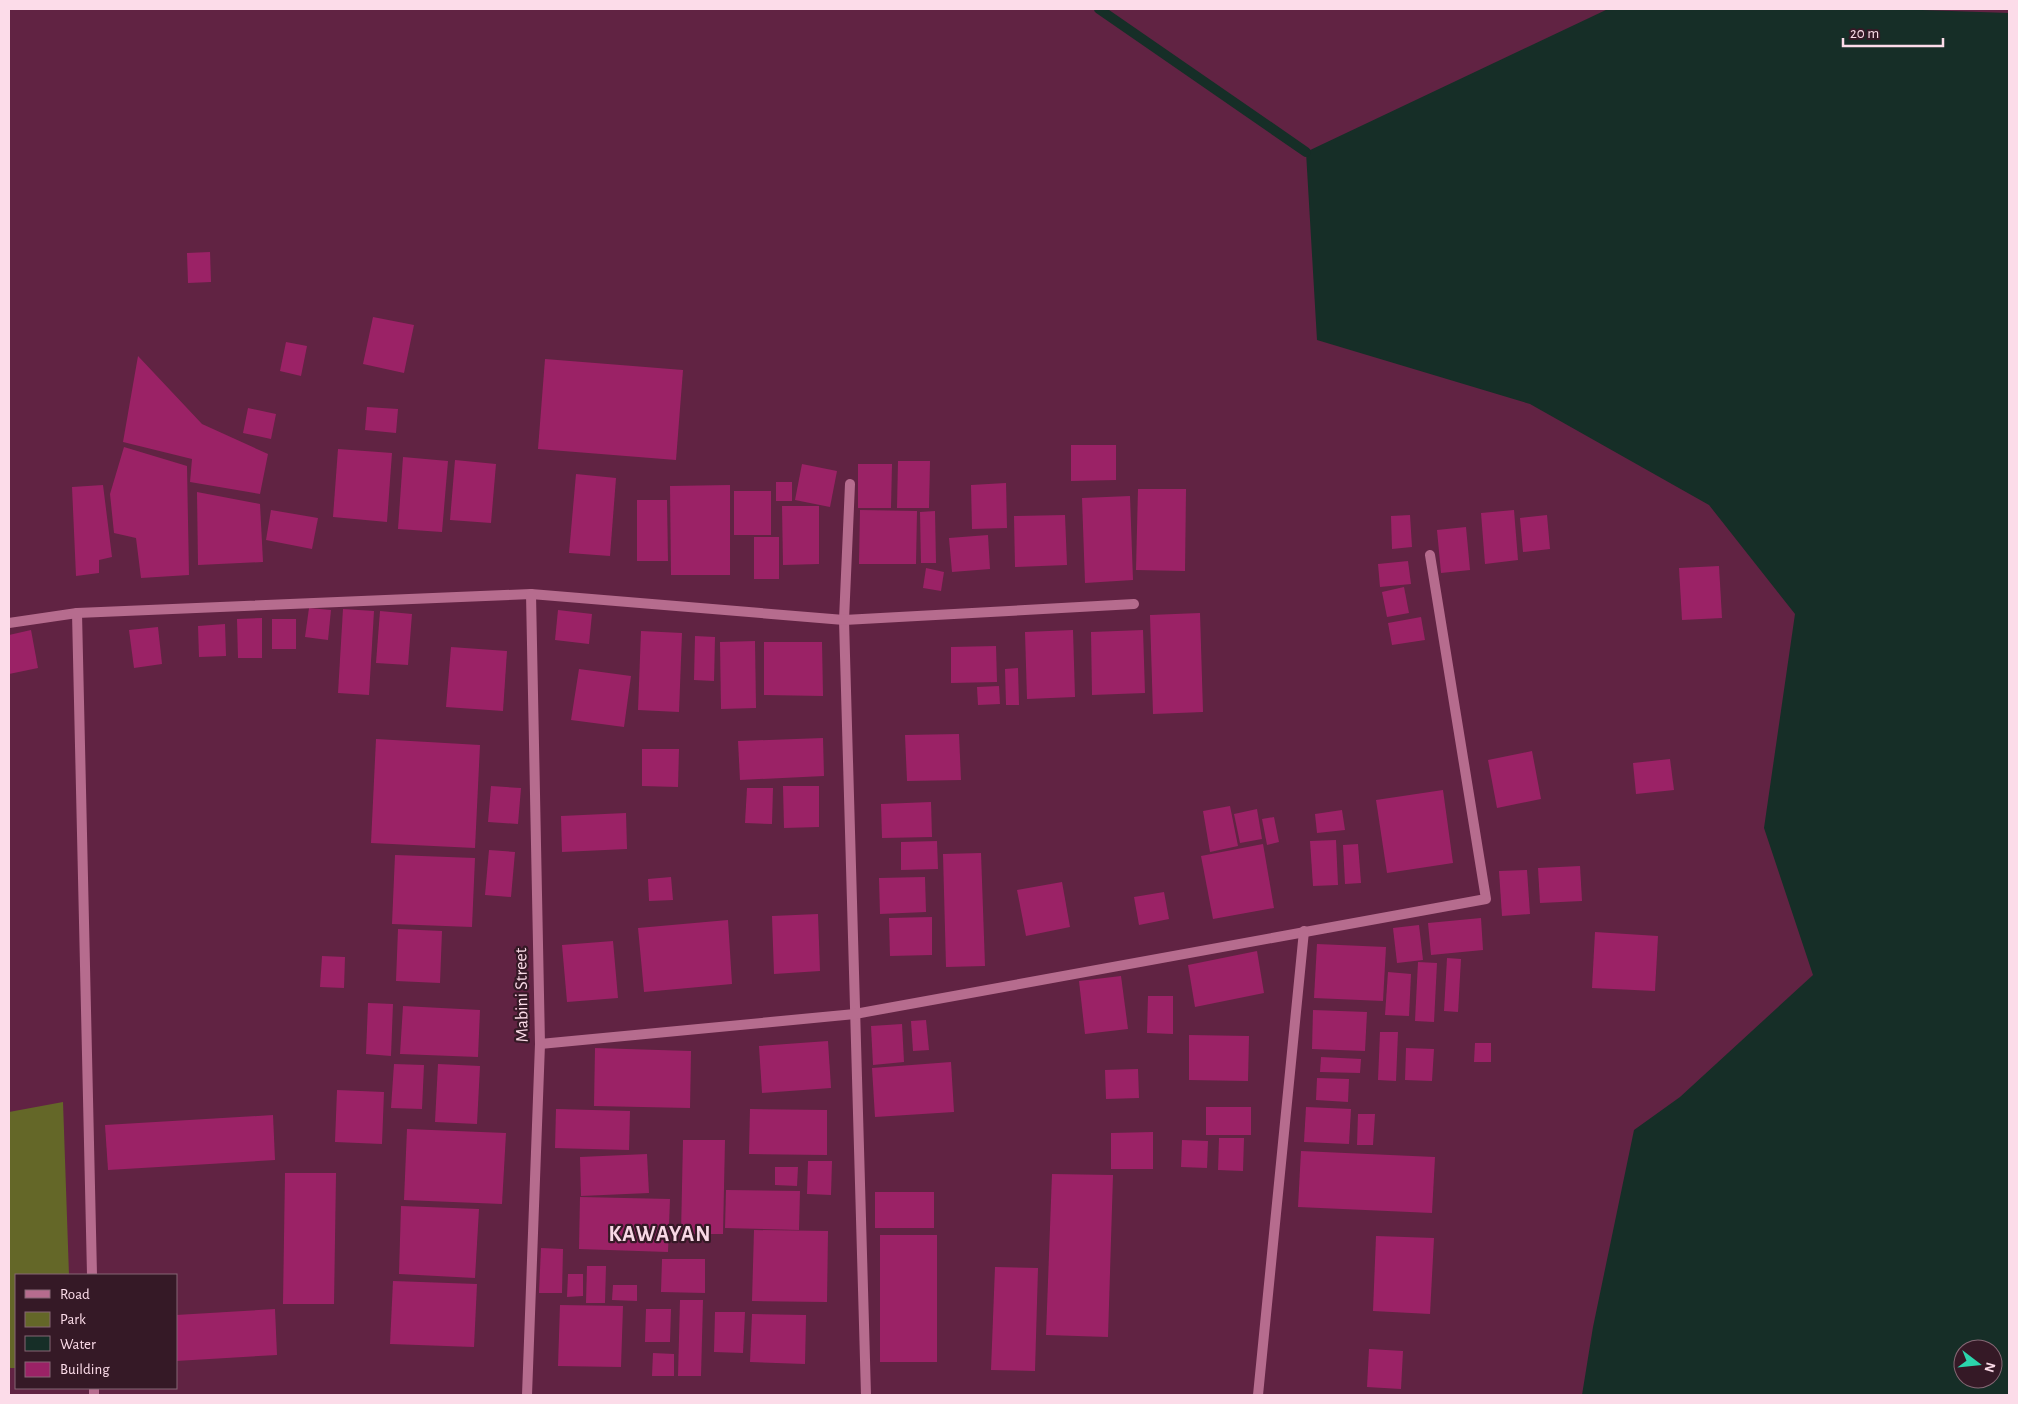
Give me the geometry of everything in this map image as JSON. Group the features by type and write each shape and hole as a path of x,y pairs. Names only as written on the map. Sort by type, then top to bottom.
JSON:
{"street":[{"path":"850,484 844,620 866,1395"},
{"path":"540,1044 855,1014 1486,899 1430,555"},
{"path":"9,623 77,612 531,594 844,620 1134,604"},
{"name":"Mabini Street","path":"527,1395 540,1044 531,594"},
{"path":"77,612 92,1274"},
{"path":"1258,1395 1304,931"}],"green space":[{"path":"63,1102 69,1274 15,1274 15,1368 9,1368 9,1112"}],"water":[{"path":"1608,9 1893,9 2009,13 2009,1395 1582,1395 1593,1327 1634,1130 1680,1097 1813,975 1764,828 1795,614 1709,505 1530,404 1317,340 1306,152"}],"building":[{"path":"210,252 211,282 188,283 187,253"},
{"path":"373,317 414,325 404,373 363,364"},
{"path":"286,342 307,346 301,376 280,371"},
{"path":"138,356 202,424 268,454 260,494 190,482 192,459 123,442"},
{"path":"545,359 683,370 676,460 538,449"},
{"path":"367,407 398,409 396,433 365,430"},
{"path":"248,408 276,414 271,439 243,433"},
{"path":"1071,445 1116,445 1116,480 1071,481"},
{"path":"124,447 187,466 189,575 141,578 136,538 114,533 110,494"},
{"path":"338,449 392,453 387,522 333,517"},
{"path":"403,457 448,461 442,532 398,529"},
{"path":"455,460 496,464 491,523 450,520"},
{"path":"898,461 930,461 929,508 897,508"},
{"path":"802,464 837,471 830,507 795,500"},
{"path":"858,464 892,464 891,508 858,508"},
{"path":"576,474 616,478 610,556 569,553"},
{"path":"776,482 792,482 792,501 776,501"},
{"path":"1006,483 1007,528 972,529 971,485"},
{"path":"103,485 112,557 99,560 99,573 76,576 72,487"},
{"path":"730,485 730,575 671,575 670,486"},
{"path":"1138,489 1186,489 1185,571 1136,570"},
{"path":"734,491 771,491 771,535 734,535"},
{"path":"197,492 260,504 263,562 198,565"},
{"path":"1130,496 1133,580 1085,583 1082,498"},
{"path":"637,500 667,500 668,561 637,561"},
{"path":"782,506 819,506 819,564 783,565"},
{"path":"271,510 318,518 312,549 266,540"},
{"path":"860,510 917,511 916,564 859,564"},
{"path":"1514,510 1518,560 1485,564 1481,513"},
{"path":"935,511 936,563 921,563 920,512"},
{"path":"1065,515 1067,565 1015,567 1014,516"},
{"path":"1410,515 1412,547 1392,549 1391,516"},
{"path":"1547,515 1550,549 1523,552 1520,518"},
{"path":"1466,527 1470,570 1441,573 1437,530"},
{"path":"988,535 990,569 952,572 949,538"},
{"path":"754,537 779,537 779,579 754,579"},
{"path":"1408,561 1411,584 1380,587 1378,564"},
{"path":"1719,566 1722,618 1682,620 1679,568"},
{"path":"926,568 944,572 941,591 923,588"},
{"path":"1404,587 1409,613 1387,617 1382,592"},
{"path":"309,608 331,610 328,640 305,637"},
{"path":"343,609 374,611 369,695 338,693"},
{"path":"558,610 592,614 589,644 555,640"},
{"path":"380,611 412,614 408,665 376,663"},
{"path":"1200,613 1203,712 1153,714 1150,615"},
{"path":"1421,617 1425,640 1392,645 1388,623"},
{"path":"262,618 262,658 238,658 237,619"},
{"path":"272,619 296,619 296,649 272,649"},
{"path":"225,624 226,656 199,657 198,626"},
{"path":"158,627 162,664 134,668 129,630"},
{"path":"31,630 38,668 9,674 9,635"},
{"path":"1073,630 1075,697 1027,699 1025,632"},
{"path":"1143,630 1145,693 1092,695 1091,632"},
{"path":"641,631 682,633 679,712 638,710"},
{"path":"695,636 715,637 714,681 694,680"},
{"path":"755,641 756,708 721,709 720,642"},
{"path":"764,642 822,642 823,696 764,695"},
{"path":"996,646 997,682 951,683 951,647"},
{"path":"451,647 507,651 503,711 446,707"},
{"path":"1018,668 1019,705 1006,705 1005,669"},
{"path":"579,669 631,676 624,727 571,720"},
{"path":"999,686 1000,704 978,705 977,687"},
{"path":"959,734 961,780 907,781 905,735"},
{"path":"823,738 824,776 740,780 738,741"},
{"path":"376,739 480,745 475,848 371,843"},
{"path":"642,749 679,749 678,787 642,786"},
{"path":"1532,751 1541,799 1497,808 1488,760"},
{"path":"1670,759 1674,790 1636,794 1633,763"},
{"path":"491,786 521,788 518,824 488,822"},
{"path":"783,786 819,786 819,827 784,828"},
{"path":"747,788 773,788 772,824 745,823"},
{"path":"1443,790 1453,863 1387,873 1376,800"},
{"path":"931,802 932,837 882,838 881,804"},
{"path":"1230,806 1238,846 1210,852 1203,811"},
{"path":"1257,809 1262,839 1240,843 1234,814"},
{"path":"1342,810 1345,830 1317,833 1315,814"},
{"path":"626,813 627,849 562,852 561,816"},
{"path":"1274,817 1279,842 1267,845 1262,819"},
{"path":"1336,840 1338,885 1313,886 1310,841"},
{"path":"937,841 938,869 901,870 901,842"},
{"path":"1263,844 1274,908 1213,919 1201,856"},
{"path":"1358,844 1361,883 1345,884 1343,845"},
{"path":"489,850 515,852 511,897 485,895"},
{"path":"981,853 985,966 946,967 943,854"},
{"path":"395,855 475,858 472,927 392,924"},
{"path":"1580,866 1582,901 1540,903 1538,868"},
{"path":"1527,870 1530,914 1502,916 1499,871"},
{"path":"671,877 673,900 649,901 648,879"},
{"path":"925,877 926,912 880,914 879,878"},
{"path":"1062,882 1070,927 1026,936 1017,890"},
{"path":"1164,892 1169,919 1139,925 1134,897"},
{"path":"818,914 820,971 774,974 772,916"},
{"path":"932,917 932,955 890,956 889,918"},
{"path":"1481,918 1483,950 1431,955 1428,923"},
{"path":"728,920 732,984 644,992 638,928"},
{"path":"1419,925 1423,960 1397,963 1393,928"},
{"path":"398,929 442,931 440,983 396,981"},
{"path":"1595,932 1658,936 1655,991 1592,988"},
{"path":"613,941 618,998 567,1002 562,945"},
{"path":"1317,944 1386,947 1383,1001 1314,998"},
{"path":"1257,951 1264,993 1195,1007 1188,965"},
{"path":"322,956 345,957 344,988 320,987"},
{"path":"1447,958 1461,959 1458,1012 1444,1011"},
{"path":"1418,962 1437,963 1434,1022 1415,1021"},
{"path":"1388,972 1411,974 1409,1016 1385,1015"},
{"path":"1121,976 1128,1029 1085,1034 1079,981"},
{"path":"1148,996 1173,996 1173,1034 1147,1033"},
{"path":"368,1003 393,1004 391,1056 366,1054"},
{"path":"403,1006 480,1010 478,1057 400,1054"},
{"path":"1313,1010 1367,1012 1365,1051 1312,1049"},
{"path":"926,1020 929,1050 913,1051 911,1021"},
{"path":"902,1024 904,1062 873,1065 871,1026"},
{"path":"1380,1032 1398,1032 1396,1081 1378,1080"},
{"path":"1189,1035 1249,1036 1248,1081 1189,1080"},
{"path":"828,1041 831,1088 762,1093 759,1046"},
{"path":"1475,1043 1491,1043 1491,1062 1474,1062"},
{"path":"595,1048 691,1051 690,1108 594,1106"},
{"path":"1406,1048 1434,1049 1432,1081 1405,1080"},
{"path":"1321,1057 1361,1059 1360,1073 1320,1072"},
{"path":"951,1062 954,1112 875,1117 872,1068"},
{"path":"394,1064 424,1065 422,1109 391,1108"},
{"path":"438,1064 480,1066 477,1124 435,1122"},
{"path":"1138,1069 1139,1098 1106,1099 1105,1070"},
{"path":"1317,1078 1349,1079 1348,1102 1316,1100"},
{"path":"337,1090 384,1092 382,1144 335,1142"},
{"path":"1206,1107 1251,1107 1251,1135 1206,1135"},
{"path":"1306,1107 1351,1109 1349,1144 1304,1142"},
{"path":"556,1109 630,1111 629,1150 555,1148"},
{"path":"750,1109 827,1110 827,1155 749,1154"},
{"path":"1358,1114 1375,1114 1373,1145 1357,1145"},
{"path":"273,1115 275,1160 108,1170 105,1125"},
{"path":"407,1129 506,1133 502,1204 404,1200"},
{"path":"1153,1132 1153,1169 1111,1169 1111,1133"},
{"path":"1219,1138 1244,1138 1243,1171 1218,1170"},
{"path":"683,1140 725,1140 723,1234 681,1234"},
{"path":"1182,1140 1208,1141 1207,1168 1181,1167"},
{"path":"1301,1151 1435,1157 1432,1213 1298,1207"},
{"path":"647,1154 649,1193 581,1196 580,1157"},
{"path":"808,1161 832,1161 831,1195 807,1194"},
{"path":"775,1167 798,1167 797,1186 775,1185"},
{"path":"285,1173 336,1173 334,1304 283,1304"},
{"path":"1052,1174 1113,1175 1108,1337 1046,1335"},
{"path":"726,1190 800,1191 799,1230 725,1228"},
{"path":"875,1192 934,1192 934,1228 875,1228"},
{"path":"580,1197 670,1199 668,1252 579,1249"},
{"path":"401,1206 479,1209 475,1278 399,1274"},
{"path":"754,1230 828,1231 827,1302 752,1301"},
{"path":"880,1235 937,1235 937,1362 880,1362"},
{"path":"1376,1236 1434,1238 1430,1314 1373,1311"},
{"path":"541,1248 563,1249 562,1293 539,1293"},
{"path":"662,1259 705,1259 705,1293 661,1292"},
{"path":"587,1266 606,1266 605,1303 586,1303"},
{"path":"995,1267 1038,1268 1035,1371 991,1370"},
{"path":"568,1274 583,1274 583,1296 567,1297"},
{"path":"393,1281 477,1284 474,1347 390,1344"},
{"path":"613,1285 637,1285 637,1301 612,1300"},
{"path":"680,1300 703,1300 701,1376 678,1376"},
{"path":"560,1305 623,1306 621,1367 558,1366"},
{"path":"275,1309 277,1355 178,1361 178,1315"},
{"path":"646,1309 671,1309 670,1342 645,1342"},
{"path":"715,1312 745,1312 743,1353 714,1352"},
{"path":"752,1314 806,1315 805,1364 750,1362"},
{"path":"1369,1349 1403,1351 1401,1389 1367,1387"},
{"path":"653,1353 674,1354 674,1376 652,1376"}],"waterway":[{"path":"1099,9 1306,152"}],"district":[{"name":"KAWAYAN","path":"660,1234"}]}
